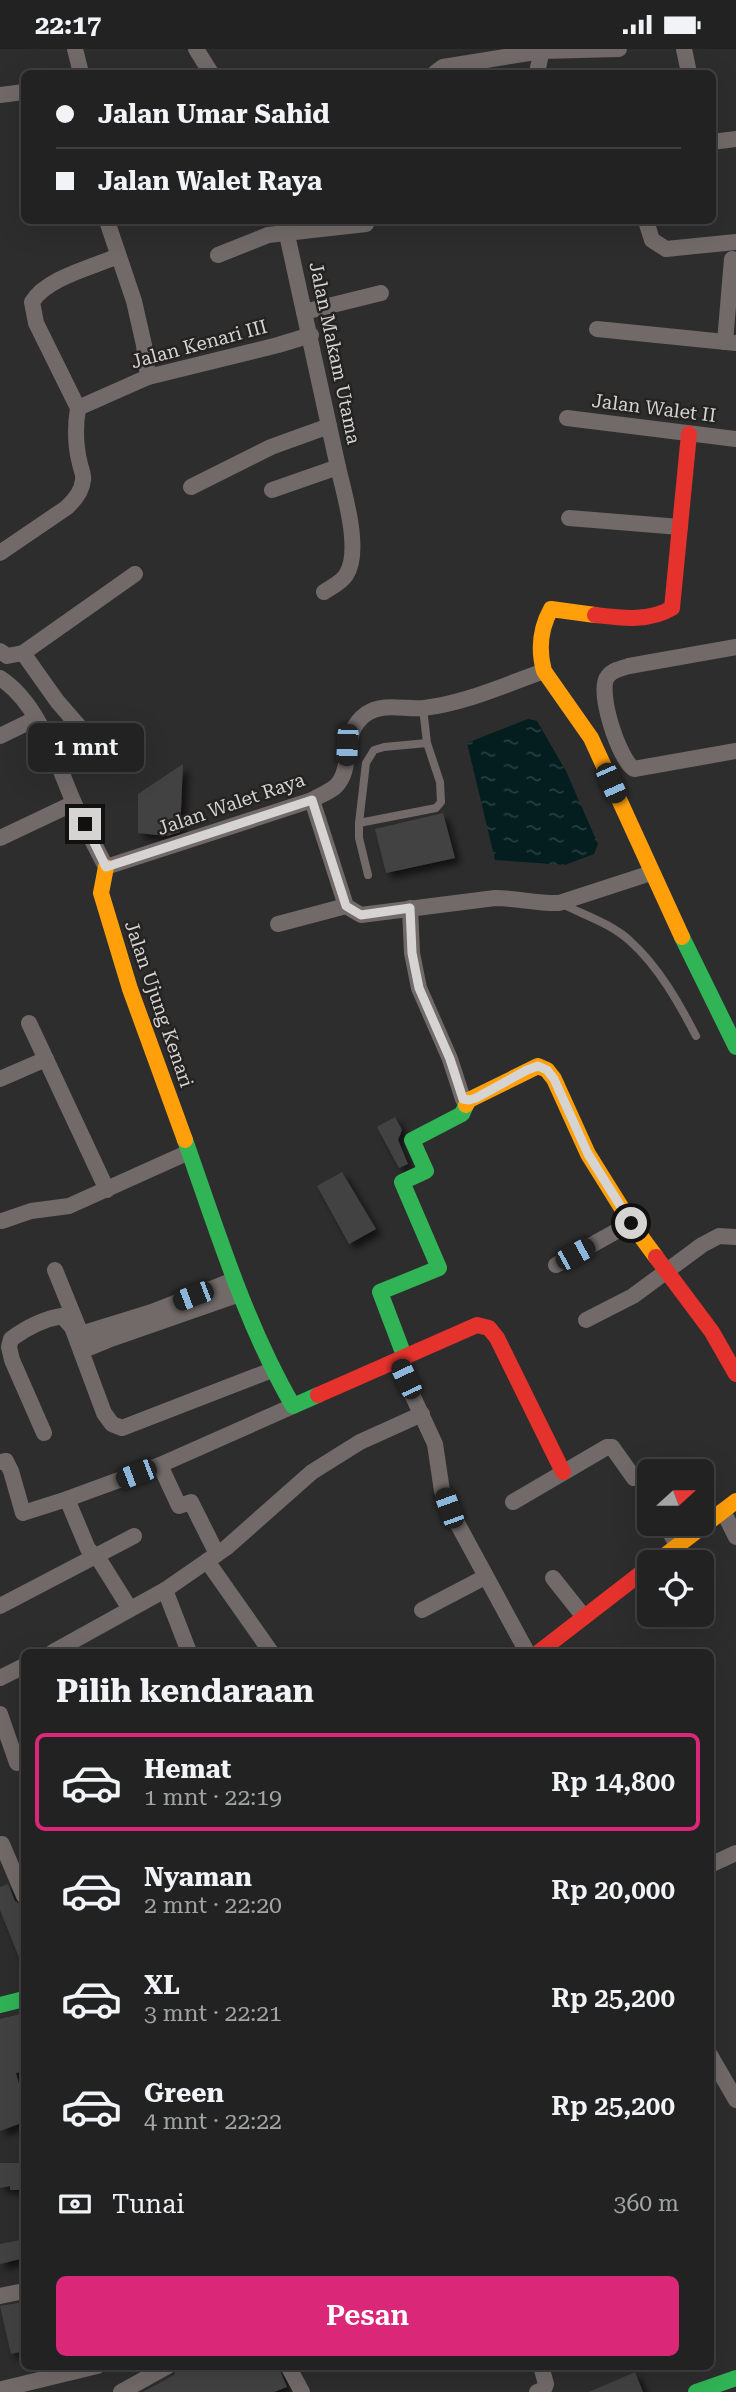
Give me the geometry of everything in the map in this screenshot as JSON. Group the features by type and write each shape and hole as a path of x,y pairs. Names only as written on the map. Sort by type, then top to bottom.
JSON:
{"street":[{"path":"75,49 80,70"},
{"path":"196,49 209,70"},
{"path":"439,70 443,67 542,50 619,49"},
{"path":"684,49 688,70"},
{"path":"538,70 542,50"},
{"path":"512,56 513,70"},
{"path":"0,95 21,92"},
{"path":"716,142 736,139"},
{"path":"108,224 134,301 148,377"},
{"path":"218,255 286,227 366,224"},
{"path":"647,224 652,240 666,249 736,242"},
{"name":"Jalan Makam Utama","path":"272,490 338,467 286,227"},
{"path":"0,553 66,508 81,489 84,478 79,463 75,428 78,408 36,323 32,302 36,294 54,282 118,256"},
{"path":"597,330 730,342 732,260"},
{"path":"304,312 381,293"},
{"name":"Jalan Kenari III","path":"78,408 148,377 311,335"},
{"name":"Jalan Walet II","path":"567,418 736,439"},
{"path":"191,487 271,447 329,426"},
{"path":"689,434 672,608 666,613 644,619 551,609 541,627 542,666 591,738 651,873 736,1047"},
{"path":"324,591 345,578 351,558 348,514 338,467"},
{"path":"569,518 680,527"},
{"path":"5,663 135,574"},
{"path":"736,647 629,666 614,671 604,684 612,729 622,756 634,769 736,751"},
{"path":"5,663 10,685 24,700 55,754 74,803 106,867"},
{"path":"5,663 57,701 96,746"},
{"path":"344,772 347,745 355,727 365,715 378,709 397,706 423,708 479,694 542,666"},
{"path":"0,736 35,719"},
{"path":"591,738 612,729"},
{"name":"Jalan Walet Raya","path":"106,867 312,800 335,787 344,772"},
{"path":"312,800 346,906 361,915 495,898 559,903 651,873"},
{"path":"0,838 74,803"},
{"name":"Jalan Ujung Kenari","path":"106,867 102,893 130,989 237,1287 272,1370 293,1406"},
{"path":"278,924 346,906"},
{"path":"410,908 412,953 419,988 450,1059 463,1099 469,1100"},
{"path":"29,1023 107,1190"},
{"path":"0,1079 46,1059"},
{"path":"525,1649 442,1491 435,1444 401,1360 380,1292 439,1268 415,1218 402,1182 426,1171 412,1140 462,1114 469,1100 527,1070 542,1067 554,1079 588,1154 631,1223 712,1332 736,1374"},
{"path":"2,1221 32,1211 69,1206 189,1152"},
{"path":"556,1265 631,1223"},
{"path":"586,1320 633,1296 702,1245 719,1237 736,1237"},
{"path":"55,1270 81,1333 237,1287"},
{"path":"81,1351 237,1287"},
{"path":"44,1433 12,1360 9,1347 11,1339 24,1329 52,1318 62,1316 72,1327 104,1413 112,1424 122,1428 272,1370"},
{"path":"0,1462 6,1461 11,1471 23,1513 160,1465 477,1325 491,1328 563,1472"},
{"path":"73,1647 212,1558 312,1472 360,1443 422,1415"},
{"path":"513,1501 607,1447 612,1447 634,1478 637,1478"},
{"path":"160,1465 179,1506 191,1502 212,1558 269,1649"},
{"path":"67,1499 88,1549 130,1609"},
{"path":"672,1550 730,1506 736,1538"},
{"path":"0,1607 134,1536"},
{"path":"672,1537 677,1546"},
{"path":"543,1649 637,1576"},
{"path":"422,1610 485,1577"},
{"path":"553,1578 584,1617"},
{"path":"165,1590 188,1649"},
{"path":"0,1678 21,1668"},
{"path":"0,1714 17,1763"},
{"path":"2,1844 21,1889"},
{"path":"714,1863 736,1853"},
{"path":"0,2005 21,2000"},
{"path":"714,2061 734,2093"},
{"path":"0,2296 21,2292"},
{"path":"2,2388 80,2370"},
{"path":"121,2392 161,2370"},
{"path":"291,2370 302,2392"},
{"path":"537,2392 544,2389 546,2384 542,2370"},
{"path":"696,2392 736,2378"}],"lane":[{"path":"359,823 436,808 441,802 440,782 428,743 423,708"},
{"path":"368,875 359,838 366,763 374,750 428,743"},
{"path":"344,772 365,775"},
{"path":"559,903 630,940 674,994 696,1036"}],"water":[{"path":"528,719 537,721 566,771 598,844 594,854 565,865 495,860 467,743"}],"building":[{"path":"183,764 180,832 167,836 138,833 138,794"},
{"path":"443,813 455,858 386,873 375,829"},
{"path":"395,1117 402,1130 398,1140 408,1164 399,1168 377,1127"},
{"path":"342,1172 376,1229 349,1244 317,1186"},
{"path":"8,1884 15,1901 21,1904 21,1962 0,1910 0,1887"},
{"path":"21,2014 21,2072 16,2073 21,2091 21,2123 0,2131 0,2019"},
{"path":"0,2163 21,2163 21,2190 10,2190 10,2186 0,2188"},
{"path":"20,2240 21,2259 0,2264 0,2244"},
{"path":"21,2302 21,2352 11,2354 0,2306"},
{"path":"176,2370 280,2370 287,2387 274,2392 143,2392 174,2375"},
{"path":"635,2372 643,2392 589,2392"}],"traffic: fast":[{"path":"682,937 736,1047"},
{"path":"405,1358 380,1292 439,1268 402,1182 426,1171 412,1140 462,1114 466,1105"},
{"path":"185,1140 233,1276 276,1374 293,1406 318,1395"},
{"path":"0,2005 21,2000"},
{"path":"696,2392 736,2378"}],"traffic: slow":[{"path":"595,615 551,609 541,639 544,671 591,738 682,937"},
{"path":"106,867 101,893 130,989 185,1140"},
{"path":"466,1105 469,1100 538,1066 547,1070 554,1079 588,1154 631,1223 656,1257"},
{"path":"672,1550 736,1501"}],"traffic: jam":[{"path":"595,615 644,617 672,608 689,434"},
{"path":"656,1257 712,1332 736,1374"},
{"path":"318,1395 477,1325 489,1328 497,1338 563,1472"},
{"path":"543,1649 637,1576"}],"route":[{"path":"85,824 106,867 312,800 346,906 361,915 410,908 414,970 463,1099 476,1098 538,1066 547,1070 554,1079 588,1154 631,1223"}]}
